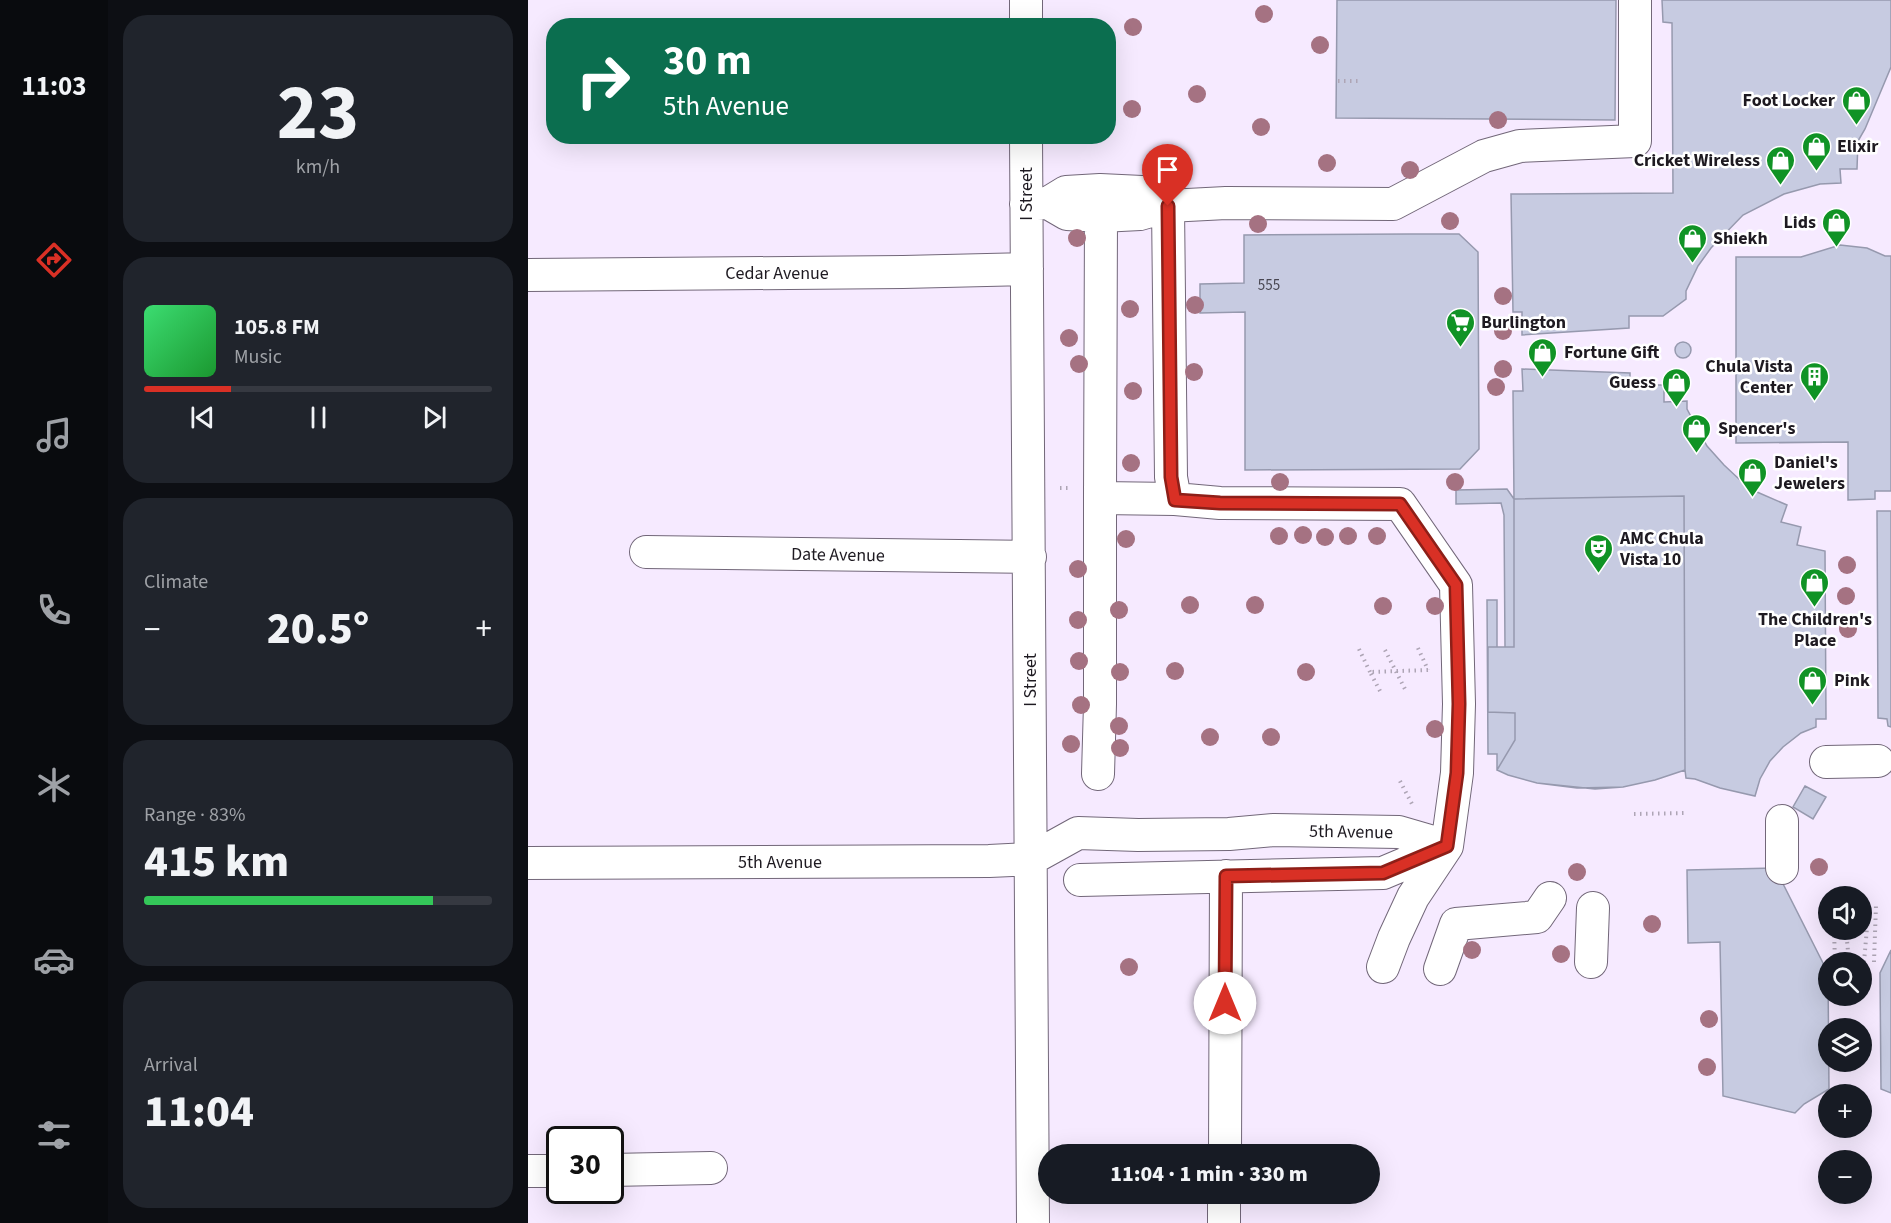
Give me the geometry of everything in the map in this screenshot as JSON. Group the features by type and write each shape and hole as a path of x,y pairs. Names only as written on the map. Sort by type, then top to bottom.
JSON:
{"street":[{"path":"1026,0 1026,18"},
{"path":"1037,204 1067,214 1101,216 1140,214 1168,206 1226,203 1393,204 1484,156 1520,146 1635,141 1635,0"},
{"name":"I Street","path":"1027,144 1037,204 1027,269 1033,1223"},
{"path":"1037,204 1066,192 1100,190 1142,192 1168,206"},
{"path":"1168,206 1171,477 1175,500"},
{"path":"1098,774 1101,216"},
{"name":"Cedar Avenue","path":"528,274 1027,269"},
{"path":"1100,498 1220,503 1400,504 1456,585 1459,704 1457,773 1447,846 1413,897 1383,967"},
{"name":"Date Avenue","path":"646,552 1030,557"},
{"path":"1827,762 1878,761"},
{"path":"1782,821 1782,868"},
{"name":"5th Avenue","path":"1031,859 1078,833 1138,836 1228,834 1274,830 1399,832 1447,846"},
{"name":"5th Avenue","path":"528,863 1031,859 1076,878 1226,876 1383,873 1447,846"},
{"path":"1225,1144 1226,876"},
{"path":"1440,969 1456,924 1537,917 1550,898"},
{"path":"1591,962 1593,908"},
{"path":"624,1170 711,1168"},
{"path":"528,1171 546,1171"},
{"path":"1224,1204 1224,1223"}],"path":[{"path":"1338,81 1358,81"},
{"path":"1418,648 1432,677"},
{"path":"1359,649 1380,692"},
{"path":"1386,650 1406,691"},
{"path":"1370,672 1428,670"},
{"path":"1400,781 1412,804"},
{"path":"1634,814 1685,813"},
{"path":"1874,962 1876,905"}],"building":[{"path":"1337,0 1616,0 1615,120 1336,118"},
{"path":"1662,0 1891,0 1891,67 1858,141 1857,169 1840,169 1841,183 1820,184 1784,194 1743,215 1711,248 1698,266 1686,291 1686,299 1663,316 1629,316 1629,328 1522,335 1522,312 1513,312 1511,194 1673,193 1672,23 1663,22"},
{"path":"1459,234 1478,252 1479,449 1460,469 1245,470 1245,312 1200,313 1200,284 1244,283 1244,235"},
{"name":"Chula Vista Center","path":"1840,245 1867,248 1885,256 1891,256 1891,491 1875,491 1875,499 1848,500 1848,442 1736,443 1736,257 1801,257"},
{"path":"1680,342 1686,342 1691,350 1689,356 1680,358 1675,353 1675,347"},
{"path":"1522,369 1630,373 1630,385 1664,385 1664,402 1687,401 1687,409 1707,446 1724,465 1757,492 1787,505 1781,522 1801,527 1797,545 1825,551 1826,719 1816,719 1816,727 1801,733 1770,761 1760,779 1755,796 1686,778 1685,770 1623,787 1577,788 1537,783 1497,770 1497,754 1488,754 1487,600 1497,600 1497,647 1505,647 1504,515 1501,503 1456,504 1456,490 1507,489 1514,499 1513,391 1523,391"},
{"name":"AMC Chula Vista 10","path":"1684,496 1685,770 1623,787 1595,789 1537,783 1497,770 1515,740 1515,713 1488,712 1488,647 1514,647 1514,499"},
{"path":"1877,511 1891,511 1891,727 1888,726 1887,719 1878,718"},
{"path":"1805,786 1826,797 1813,819 1793,807"},
{"path":"1775,868 1818,953 1818,1006 1828,1006 1828,1018 1818,1018 1818,1072 1829,1072 1829,1084 1818,1084 1818,1096 1795,1113 1723,1096 1720,942 1688,943 1687,870"},
{"path":"1891,950 1891,1093 1881,1089 1880,973"}],"place":[{"name":"Foot Locker","path":"1856,126"},
{"name":"Elixir","path":"1816,172"},
{"name":"Cricket Wireless","path":"1781,186"},
{"name":"Lids","path":"1837,248"},
{"name":"Shiekh","path":"1692,264"},
{"name":"Burlington","path":"1460,348"},
{"name":"Fortune Gift","path":"1543,378"},
{"name":"Chula Vista Center","path":"1814,402"},
{"name":"Guess","path":"1677,408"},
{"name":"Spencer's","path":"1697,454"},
{"name":"Daniel's Jewelers","path":"1753,498"},
{"name":"AMC Chula Vista 10","path":"1599,574"},
{"name":"The Children's Place","path":"1815,608"},
{"name":"Pink","path":"1813,706"}],"route":[{"path":"1168,206 1171,477 1175,500 1220,503 1400,504 1456,585 1459,704 1457,773 1447,846 1383,873 1226,876 1225,1003"}]}
